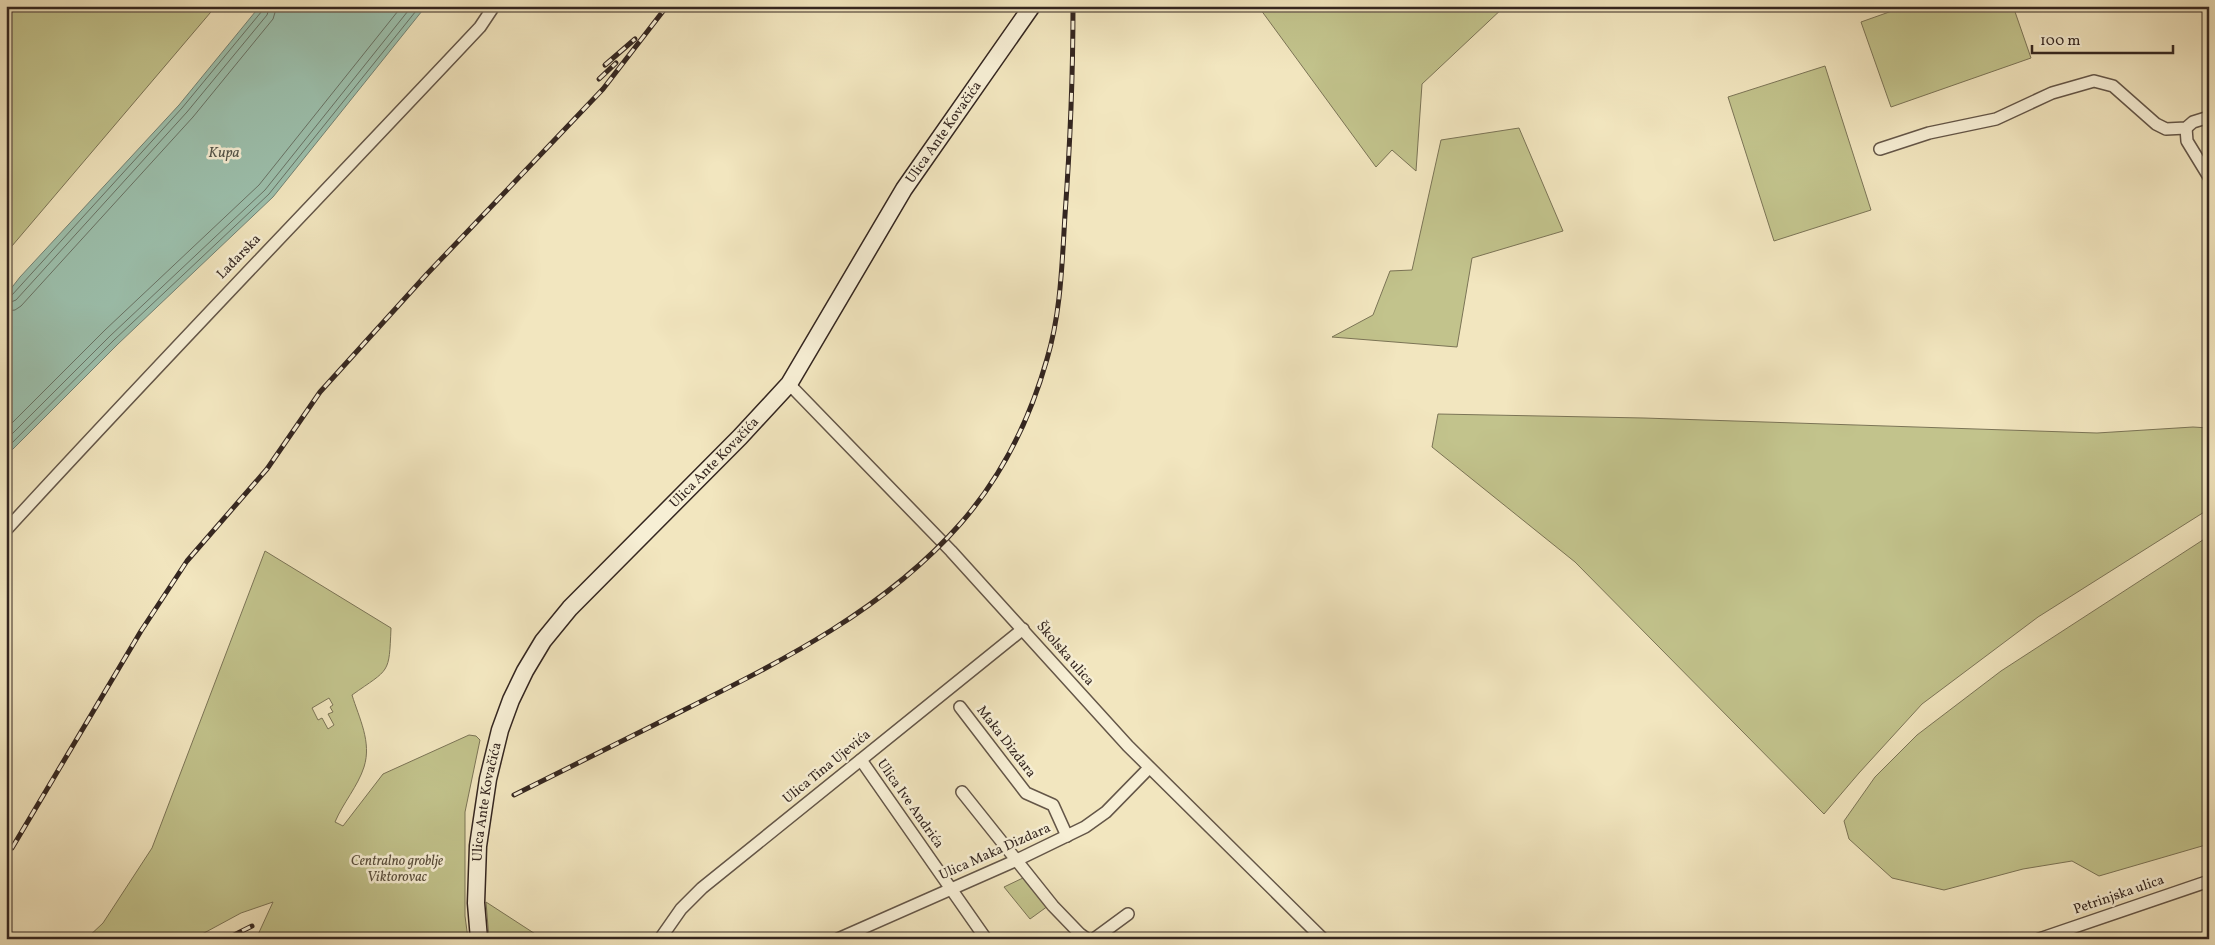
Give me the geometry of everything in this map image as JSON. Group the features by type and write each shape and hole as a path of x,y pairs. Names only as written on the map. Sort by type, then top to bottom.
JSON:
{"main road":[{"name":"Ulica Ante Kovačića","path":"479,939 476,903 478,846 488,780 500,730 510,700 525,670 543,641 570,608 779,397 789,384 899,197 1032,7"}],"street":[{"name":"Lađarska","path":"6,530 228,291 480,27 494,6"},
{"path":"1880,149 1929,133 1996,119 2052,93 2094,81 2113,86 2160,127 2166,129 2186,128 2193,122 2209,117"},
{"path":"2186,128 2187,141 2209,177"},
{"name":"Školska ulica","path":"789,384 1023,629 1087,704 1149,768 1323,939"},
{"name":"Ulica Tina Ujevića","path":"664,937 681,909 702,888 1023,629"},
{"name":"Maka Dizdara","path":"960,708 1026,793 1053,805 1067,836"},
{"name":"Ulica Ive Andrića","path":"861,760 986,939"},
{"name":"Ulica Maka Dizdara","path":"838,939 1067,836 1106,812 1149,768"},
{"path":"962,792 1053,906 1087,939"},
{"name":"Petrinjska ulica","path":"2040,939 2209,881"},
{"path":"1094,939 1128,914"}],"green space":[{"path":"6,6 216,6 6,253"},
{"path":"1258,6 1505,6 1422,84 1416,171 1392,150 1376,167"},
{"path":"1906,6 2013,6 2031,58 1891,107 1861,22"},
{"path":"1825,66 1871,210 1774,241 1728,97"},
{"path":"1519,128 1563,231 1472,258 1457,347 1332,337 1373,315 1390,271 1412,270 1441,140"},
{"path":"1438,414 1644,418 2097,433 2193,427 2209,428 2209,509 2038,617 1922,704 1824,814 1575,562 1432,447"},
{"path":"2209,536 2209,844 2099,876 2072,861 2023,869 1944,890 1892,878 1849,839 1844,821 1875,777 1917,735 2001,671"},
{"name":"Centralno groblje Viktorovac","path":"265,551 391,628 388,663 385,669 374,680 352,695 366,739 366,758 358,781 335,822 343,826 383,774 469,735 476,736 480,740 465,812 465,916 468,939 256,939 273,902 241,913 193,939 86,939 103,923 152,848","holes":["329,698 333,705 330,707 333,712 328,714 334,725 328,729 322,718 318,720 312,708"]},
{"path":"1025,877 1048,906 1030,919 1004,887"},
{"path":"486,902 543,939 489,939"}],"water":[{"name":"Kupa","path":"260,6 316,8 316,6 426,6 273,197 118,344 6,456 6,295 20,277 179,105"}],"railway":[{"path":"12,848 141,631 187,561 267,469 320,392 427,274 603,89 667,6"},
{"path":"514,795 757,673 831,630 900,582 932,554 976,505 1002,466 1023,425 1040,381 1052,341 1062,269 1072,85 1073,6"},
{"path":"605,65 635,39"},
{"path":"599,79 616,63"},
{"path":"226,939 252,926"}]}
